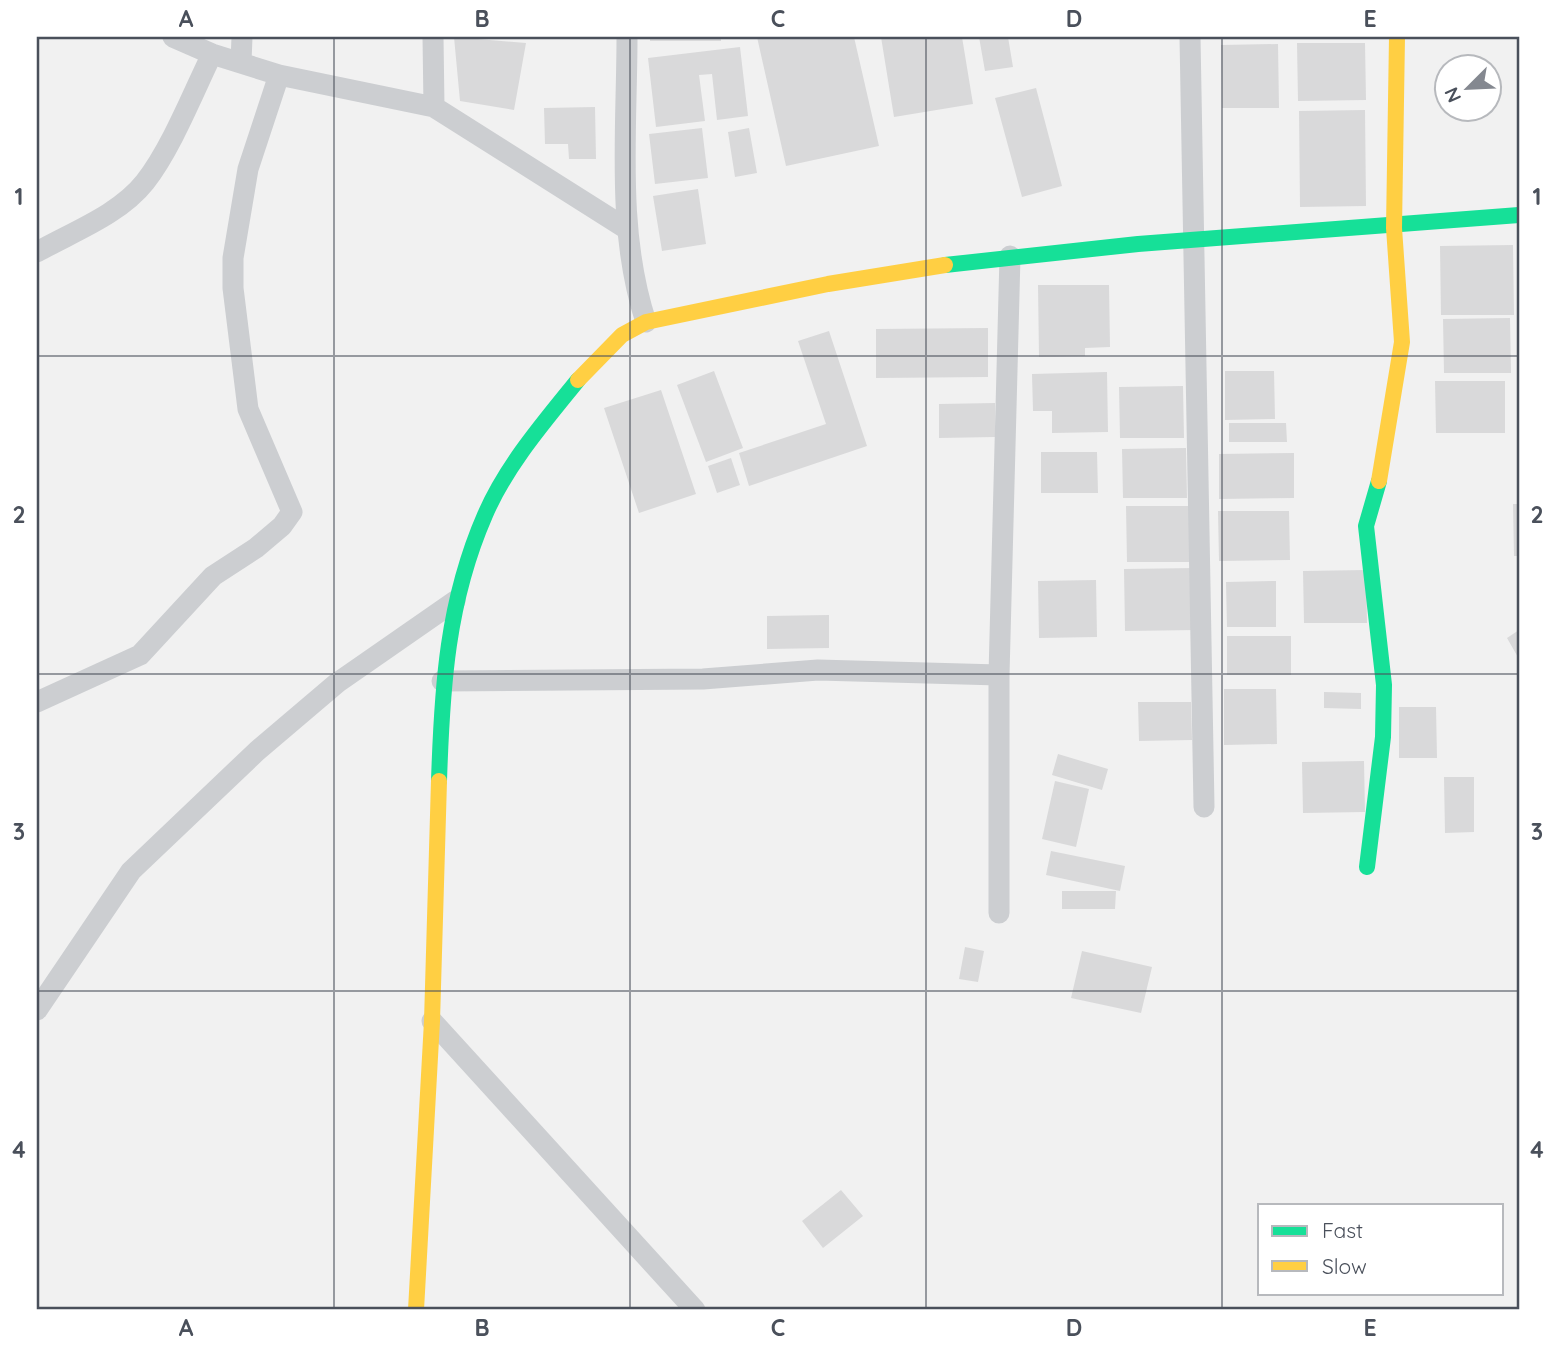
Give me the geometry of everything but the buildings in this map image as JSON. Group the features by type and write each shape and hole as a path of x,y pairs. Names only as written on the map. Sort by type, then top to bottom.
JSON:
{"main road":[{"path":"1367,867 1383,737 1384,685 1366,526 1382,472 1402,342 1394,228 1397,37"},
{"path":"416,1310 432,1021 442,681 455,601 485,514 531,439 588,367 622,335 646,322 845,282 1010,256 1195,240 1394,228 1519,215"}],"street":[{"path":"173,37 212,54 279,75 434,107 627,229"},
{"path":"241,62 242,37"},
{"path":"433,37 434,107"},
{"path":"627,37 627,229 635,289 646,322"},
{"path":"1190,37 1204,807"},
{"path":"37,252 116,209 144,183 212,54"},
{"path":"37,702 140,655 180,616 213,576 256,548 282,526 292,512 248,409 233,288 233,258 248,169 279,75"},
{"path":"999,913 999,675 1010,256"},
{"path":"37,1010 131,871 257,751 337,683 455,601"},
{"path":"442,681 703,678 818,670 999,675"},
{"path":"432,1021 695,1310"}],"traffic: fast":[{"path":"945,265 1138,244 1519,215"},
{"path":"439,781 449,645 462,580 472,548 504,479 578,380"},
{"path":"1367,867 1383,737 1384,685 1366,526 1379,481"}],"traffic: slow":[{"path":"1379,481 1402,342 1394,228 1397,37"},
{"path":"578,380 622,335 646,322 828,284 945,265"},
{"path":"416,1310 432,1021 439,781"}]}
